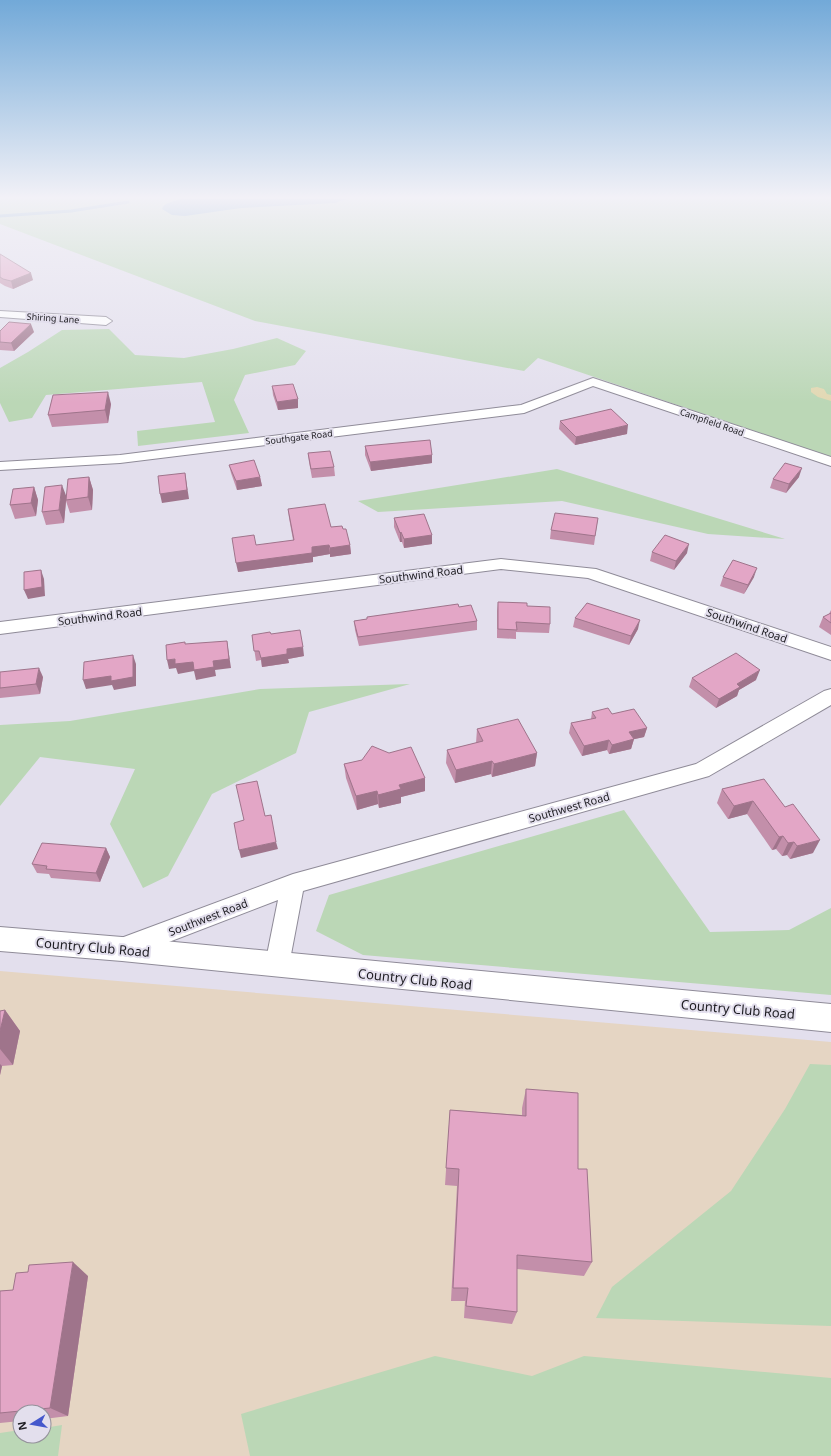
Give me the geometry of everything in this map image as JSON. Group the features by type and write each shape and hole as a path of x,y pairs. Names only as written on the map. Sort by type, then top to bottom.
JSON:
{"street":[{"name":"Shiring Lane","path":"0,314 106,321"},
{"name":"Campfield Road","path":"593,382 831,462"},
{"name":"Southgate Road","path":"0,466 120,459 524,409 593,382"},
{"name":"Southwind Road","path":"0,628 501,564 590,573 831,654"},
{"name":"Southwest Road","path":"122,949 293,884 702,770 831,696"},
{"path":"277,965 293,884"},
{"name":"Country Club Road","path":"0,939 122,949 831,1018"}],"shaded area":[{"path":"0,971 831,1042 831,1456 0,1456"}],"green space":[{"path":"113,267 831,267 831,457 538,358 524,371 255,321"},
{"path":"109,329 135,355 184,358 233,349 277,338 306,351 295,365 245,375 234,400 249,433 138,446 137,431 215,422 202,382 46,395 32,418 9,422 0,403 0,368 62,330"},
{"path":"557,469 785,539 708,534 562,501 378,512 358,501"},
{"path":"410,684 309,712 296,753 212,794 168,876 143,888 110,824 135,769 40,757 0,806 0,725 70,721 260,689"},
{"path":"624,810 710,932 789,930 831,908 831,995 363,955 316,931 329,895"},
{"path":"810,1064 831,1065 831,1326 596,1318 612,1287 731,1191 785,1109"},
{"path":"435,1356 532,1376 584,1356 831,1378 831,1456 250,1456 241,1414"},
{"path":"62,1425 58,1456 0,1456 0,1433 12,1431 12,1444 52,1444 52,1427"}],"sand":[{"path":"817,387 824,389 827,394 831,395 831,401 818,397 811,392 811,388"}],"building":[{"path":"0,267 21,267 31,273 11,281 0,277"},
{"path":"9,322 31,324 11,343 0,342 0,331"},
{"path":"293,384 298,399 277,402 272,386"},
{"path":"108,392 105,410 48,415 53,395"},
{"path":"611,409 628,425 576,437 560,421"},
{"path":"430,440 432,455 370,462 365,446"},
{"path":"330,451 334,467 311,469 308,453"},
{"path":"254,460 260,477 236,481 229,465"},
{"path":"785,463 802,468 789,484 773,479"},
{"path":"185,473 187,490 160,494 158,476"},
{"path":"89,477 88,497 66,500 68,479"},
{"path":"62,485 59,510 42,512 45,487"},
{"path":"34,487 31,503 10,505 13,489"},
{"path":"325,504 331,527 342,526 343,529 346,529 350,545 330,548 329,545 312,547 312,553 236,563 232,538 254,535 256,545 294,540 288,509"},
{"path":"555,513 598,518 595,536 551,530"},
{"path":"424,514 432,535 404,539 394,518"},
{"path":"665,535 689,544 676,561 652,552"},
{"path":"733,560 757,568 748,585 723,577"},
{"path":"41,570 42,587 24,590 24,572"},
{"path":"498,602 527,603 527,606 550,607 550,624 516,622 517,630 498,629"},
{"path":"587,603 640,620 631,636 575,618"},
{"path":"458,604 459,607 471,605 477,621 358,637 354,621 367,619 367,617"},
{"path":"831,613 831,623 823,617"},
{"path":"300,630 303,647 287,649 287,654 261,658 259,651 254,651 252,635"},
{"path":"227,641 229,659 213,661 214,667 194,670 193,662 175,664 175,659 167,660 166,645 185,642 185,644"},
{"path":"736,653 760,670 737,684 740,687 719,699 692,678"},
{"path":"133,655 133,677 111,681 111,676 83,680 84,662"},
{"path":"39,668 36,684 0,688 0,672"},
{"path":"608,708 612,714 634,709 647,728 629,732 634,739 612,745 609,740 584,746 571,723 596,718 592,712"},
{"path":"518,719 537,753 494,764 492,761 456,770 447,750 483,741 477,729"},
{"path":"372,746 389,753 411,747 425,778 399,785 401,789 378,795 377,791 356,796 344,764 362,760"},
{"path":"764,779 785,807 793,804 820,840 797,846 794,842 788,843 783,836 779,837 753,801 734,806 722,789"},
{"path":"257,781 265,816 271,815 276,842 239,850 234,823 244,820 236,785"},
{"path":"42,843 106,848 96,873 46,869 47,866 32,864"},
{"path":"5,1010 0,1031 0,1011"},
{"path":"526,1089 578,1093 578,1169 587,1169 592,1262 517,1255 517,1312 466,1306 468,1288 453,1288 459,1169 446,1168 450,1110 526,1116"},
{"path":"73,1262 51,1404 12,1404 12,1412 0,1413 0,1291 13,1290 16,1273 28,1272 29,1265"}]}
